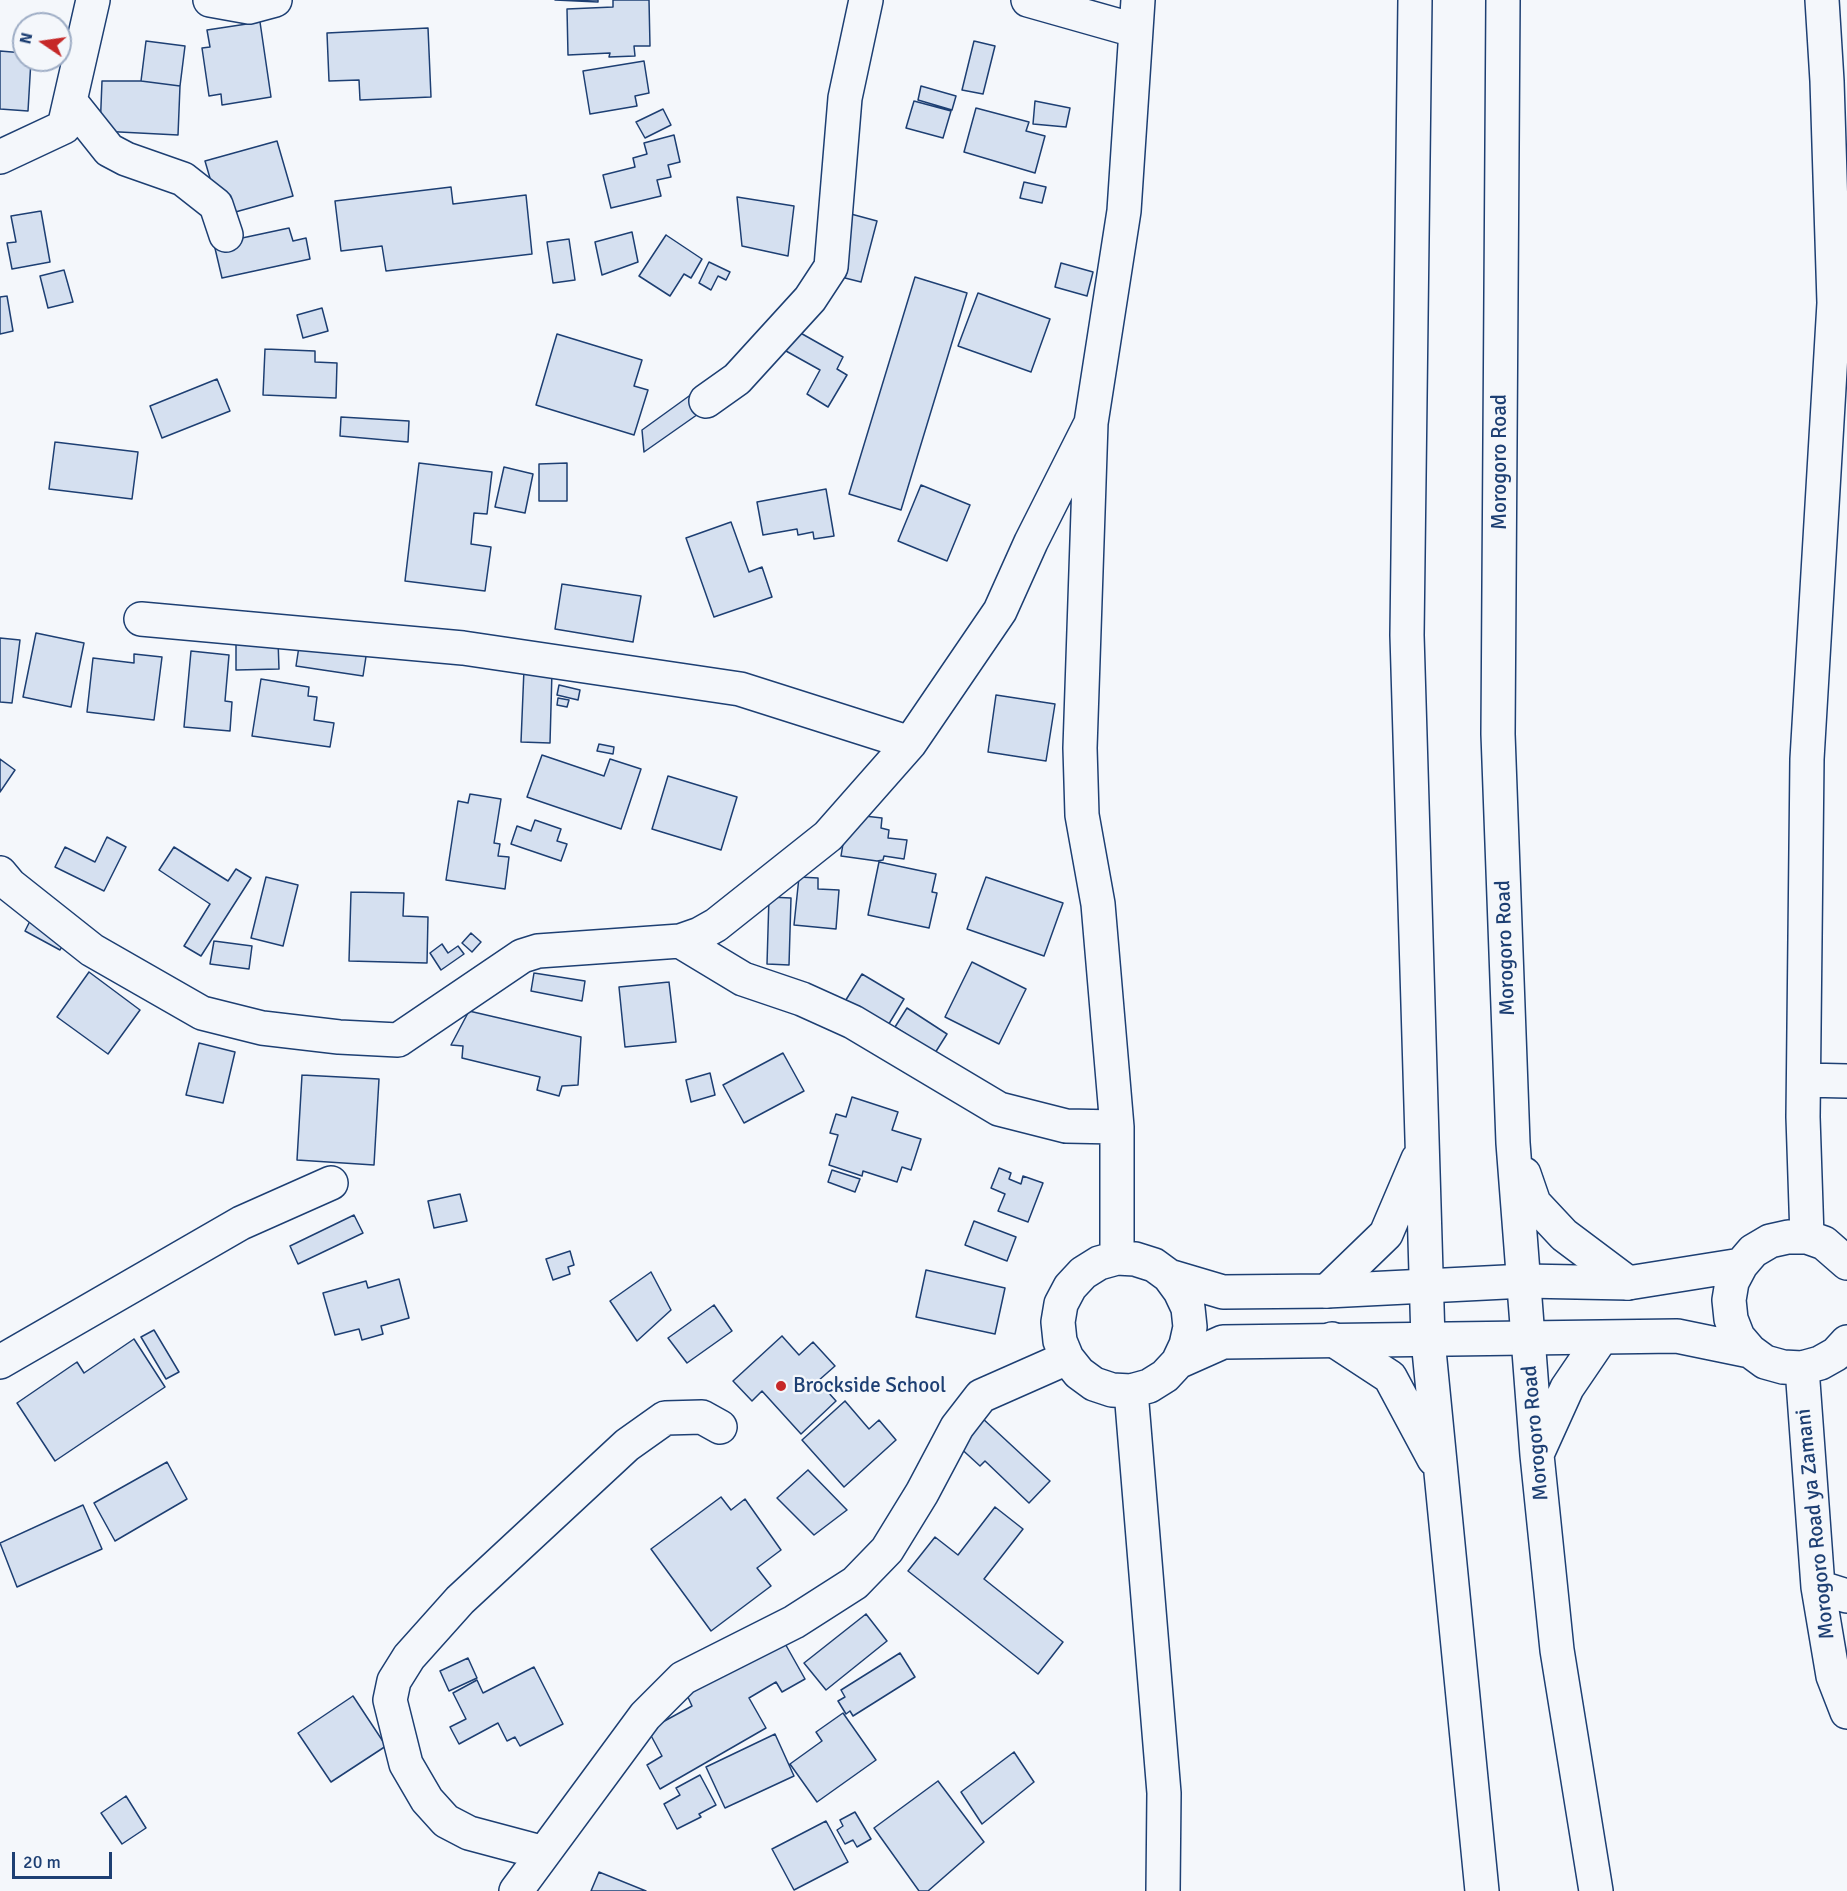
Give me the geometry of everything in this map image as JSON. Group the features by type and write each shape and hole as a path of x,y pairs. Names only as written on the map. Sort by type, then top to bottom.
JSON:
{"main road":[{"path":"0,157 64,127 93,0"},
{"path":"210,0 249,7 275,0"},
{"path":"706,401 737,380 810,299 831,267 845,98 866,0"},
{"path":"1028,0 1136,15 1124,211 1091,423 1080,748 1082,815 1098,904 1117,1127 1117,1258"},
{"path":"1415,0 1407,635 1426,1284 1428,1340 1440,1471 1482,1891"},
{"name":"Morogoro Road","path":"1503,0 1498,734 1513,1143 1537,1455 1557,1650 1596,1891"},
{"path":"1807,1237 1804,1080 1807,759 1837,423 1827,81 1822,0"},
{"path":"70,101 109,150 126,159 183,179 216,205 226,235"},
{"path":"0,873 10,885 92,950 202,1013 262,1028 339,1037 398,1040 522,956 538,951 680,941 716,925 828,836 910,743 1000,611 1030,542 1091,423"},
{"path":"141,618 463,648 740,689 910,743"},
{"path":"680,941 743,979 802,999 853,1022 999,1109 1066,1126 1117,1127"},
{"path":"1804,1080 1847,1082"},
{"path":"1513,1143 1534,1203 1564,1235 1628,1283"},
{"path":"1327,1291 1386,1234 1422,1149"},
{"path":"0,1362 241,1224 331,1183"},
{"path":"1847,1263 1824,1243 1807,1237 1788,1237 1770,1241 1753,1251 1741,1265 1732,1281 1729,1300 1731,1319 1738,1336 1750,1351 1766,1362 1783,1367 1802,1368 1820,1364 1836,1354 1847,1342"},
{"path":"1117,1258 1136,1259 1154,1265 1169,1276 1180,1291 1189,1317 1186,1345 1178,1362 1165,1376 1149,1386 1131,1391 1112,1390 1094,1384 1079,1373 1067,1358 1060,1341 1058,1322 1061,1304 1070,1287 1083,1273 1098,1263 1117,1258"},
{"path":"1169,1276 1223,1292 1327,1291 1426,1284 1525,1281 1628,1283 1741,1265"},
{"path":"1178,1362 1223,1342 1332,1339 1528,1340 1677,1336 1750,1351"},
{"path":"1537,1455 1567,1388 1600,1338"},
{"path":"1332,1339 1390,1377 1440,1471"},
{"path":"516,1891 645,1716 683,1678 794,1622 855,1583 887,1550 922,1494 957,1426 981,1396 1067,1358"},
{"name":"Morogoro Road ya Zamani","path":"1802,1368 1833,1591 1833,1676 1847,1712"},
{"path":"1131,1391 1164,1793 1163,1891"},
{"path":"544,1853 470,1833 446,1821 427,1800 406,1764 390,1700 394,1681 409,1657 460,1600 627,1445 665,1418 702,1417 720,1427"}],"building":[{"path":"555,0 598,0 598,2"},
{"path":"613,0 649,0 650,46 634,46 635,56 609,57 610,53 568,55 567,9 613,7"},
{"path":"260,22 271,97 222,105 221,94 209,96 202,48 210,47 207,30"},
{"path":"428,28 431,97 360,100 359,80 329,81 327,33"},
{"path":"146,41 185,46 180,86 141,81"},
{"path":"974,41 995,46 983,94 962,90"},
{"path":"0,51 12,52 12,72 30,72 28,111 0,109"},
{"path":"644,61 649,93 635,96 637,106 590,114 583,71"},
{"path":"102,81 141,81 180,86 178,135 100,131"},
{"path":"921,86 956,96 952,110 918,100"},
{"path":"914,101 951,111 943,138 906,128"},
{"path":"1035,101 1070,108 1066,127 1033,124"},
{"path":"976,108 1029,122 1026,131 1045,136 1035,173 964,152"},
{"path":"663,109 671,125 645,138 636,122"},
{"path":"674,135 680,162 668,165 671,177 657,180 661,196 611,208 603,175 635,167 633,158 647,154 644,143"},
{"path":"277,141 293,196 221,216 205,161"},
{"path":"1024,182 1046,187 1042,203 1020,198"},
{"path":"451,187 453,204 526,195 532,254 386,271 382,246 341,251 335,201"},
{"path":"737,197 794,206 788,256 742,246"},
{"path":"41,211 50,262 12,269 7,243 16,242 11,216"},
{"path":"851,214 877,221 861,282 845,278 848,268 837,265"},
{"path":"289,228 293,241 306,238 310,259 222,278 214,244"},
{"path":"632,232 638,262 602,275 595,242"},
{"path":"666,235 702,259 691,278 684,274 670,296 639,276"},
{"path":"569,239 575,280 553,283 547,242"},
{"path":"709,262 730,272 726,280 718,276 711,290 699,283"},
{"path":"1061,263 1093,272 1087,296 1055,287"},
{"path":"64,270 73,302 48,308 40,276"},
{"path":"915,277 967,293 901,510 849,494"},
{"path":"978,293 1050,319 1031,372 958,346"},
{"path":"7,296 13,331 0,334 0,297"},
{"path":"322,308 328,331 303,338 297,315"},
{"path":"797,331 843,357 837,369 847,375 828,407 807,394 820,370 786,351"},
{"path":"557,334 642,360 634,386 648,390 634,435 536,405"},
{"path":"265,349 315,351 315,362 337,363 336,398 263,395"},
{"path":"217,379 230,411 162,438 150,406"},
{"path":"696,391 701,412 644,452 642,430"},
{"path":"341,417 409,421 408,442 340,436"},
{"path":"55,442 138,452 132,499 49,489"},
{"path":"419,463 492,472 487,514 474,513 471,544 491,547 485,591 405,581"},
{"path":"567,463 567,501 539,501 539,464"},
{"path":"504,467 533,474 525,513 495,507"},
{"path":"921,485 970,505 947,561 898,541"},
{"path":"826,489 834,536 814,539 813,532 798,535 797,529 763,535 757,502"},
{"path":"731,522 749,572 762,567 772,597 714,617 686,538"},
{"path":"562,584 641,596 633,642 555,629"},
{"path":"36,633 84,643 71,707 23,697"},
{"path":"0,638 20,640 12,703 0,702"},
{"path":"278,640 279,669 236,670 236,641"},
{"path":"300,640 367,650 363,676 296,666"},
{"path":"191,651 229,655 225,701 232,702 230,731 184,727"},
{"path":"134,654 162,657 154,720 87,712 93,658 134,663"},
{"path":"524,669 552,671 550,743 521,742"},
{"path":"261,679 309,687 308,696 317,697 314,720 334,723 330,747 252,736"},
{"path":"559,685 580,690 578,700 557,695"},
{"path":"996,695 1055,704 1046,761 988,752"},
{"path":"558,698 569,700 567,707 557,705"},
{"path":"599,744 614,747 613,754 597,751"},
{"path":"542,755 604,776 610,759 641,769 621,829 527,797"},
{"path":"0,759 15,770 0,792"},
{"path":"668,776 737,797 721,850 652,829"},
{"path":"470,794 501,799 494,843 500,844 498,856 509,857 505,889 446,880 458,801 468,803"},
{"path":"856,815 882,818 881,828 889,830 888,838 907,840 904,859 884,856 883,860 877,861 841,856 845,832"},
{"path":"535,820 561,829 557,841 567,844 561,861 511,844 517,826 531,831"},
{"path":"107,837 126,847 104,891 55,867 65,847 95,862"},
{"path":"174,847 228,881 236,869 251,878 201,956 184,946 210,904 159,870"},
{"path":"879,862 936,874 932,892 937,893 929,928 868,915"},
{"path":"266,877 298,885 283,946 251,938"},
{"path":"799,877 818,878 818,889 839,890 836,929 794,925"},
{"path":"986,877 1063,903 1044,956 967,929"},
{"path":"351,892 404,893 403,916 428,917 427,963 349,961"},
{"path":"769,897 791,898 789,965 767,964"},
{"path":"32,917 68,936 60,950 25,931"},
{"path":"471,933 481,942 472,952 462,943"},
{"path":"214,941 252,946 249,969 210,964"},
{"path":"442,944 448,953 458,946 464,954 441,970 430,953"},
{"path":"972,962 1026,989 999,1044 945,1017"},
{"path":"89,972 140,1010 108,1054 57,1017"},
{"path":"534,973 585,981 582,1001 531,991"},
{"path":"862,974 904,999 887,1027 844,1003"},
{"path":"669,982 676,1042 625,1047 619,987"},
{"path":"907,1008 947,1034 935,1053 895,1027"},
{"path":"469,1011 581,1037 578,1085 562,1086 559,1096 537,1090 540,1077 462,1058 463,1046 451,1045"},
{"path":"199,1043 235,1052 223,1103 186,1095"},
{"path":"783,1053 804,1091 744,1123 723,1085"},
{"path":"710,1073 715,1095 691,1102 686,1080"},
{"path":"302,1075 379,1079 374,1165 297,1160"},
{"path":"852,1097 898,1112 892,1130 921,1139 911,1170 902,1167 897,1182 863,1171 862,1176 829,1165 838,1135 830,1133 836,1114 846,1117"},
{"path":"999,1168 1011,1173 1009,1179 1021,1184 1023,1176 1043,1183 1028,1222 998,1211 1005,1194 991,1188"},
{"path":"832,1170 860,1179 855,1192 828,1182"},
{"path":"460,1194 467,1221 434,1228 428,1201"},
{"path":"354,1215 363,1233 298,1264 290,1246"},
{"path":"974,1221 1016,1237 1007,1261 965,1245"},
{"path":"570,1251 574,1265 568,1267 570,1274 553,1280 546,1259"},
{"path":"926,1270 1005,1288 995,1334 916,1317"},
{"path":"651,1272 671,1310 637,1341 610,1301"},
{"path":"399,1279 409,1318 381,1326 383,1334 362,1340 359,1329 335,1335 323,1293 366,1281 368,1288"},
{"path":"714,1305 732,1331 687,1363 668,1338"},
{"path":"154,1330 179,1372 166,1379 141,1337"},
{"name":"Brockside School","path":"782,1336 799,1355 813,1342 835,1366 818,1381 836,1401 801,1434 762,1391 752,1401 733,1381"},
{"path":"134,1339 165,1387 55,1461 17,1403 77,1362 84,1373"},
{"path":"845,1401 869,1429 879,1420 896,1440 844,1487 802,1440"},
{"path":"981,1417 1050,1481 1029,1503 985,1461 980,1466 956,1444"},
{"path":"167,1462 187,1499 115,1541 94,1503"},
{"path":"808,1470 847,1510 814,1535 777,1498"},
{"path":"721,1497 731,1510 745,1499 781,1550 757,1568 771,1586 711,1631 651,1549"},
{"path":"83,1505 102,1549 17,1587 0,1543"},
{"path":"995,1507 1023,1529 984,1579 1063,1642 1038,1674 908,1571 935,1537 958,1555"},
{"path":"866,1614 887,1641 826,1690 804,1663"},
{"path":"783,1640 805,1679 782,1692 776,1682 749,1698 766,1728 660,1789 647,1765 662,1756 648,1730 692,1706 687,1695"},
{"path":"900,1653 915,1677 853,1716 850,1711 846,1714 838,1701 845,1697 841,1690"},
{"path":"468,1658 477,1678 449,1691 440,1671"},
{"path":"534,1667 563,1724 520,1746 515,1737 507,1741 498,1723 459,1744 450,1727 466,1719 453,1693 477,1680 483,1693"},
{"path":"353,1696 386,1746 331,1782 298,1733"},
{"path":"843,1713 876,1760 817,1802 790,1764 822,1741 816,1732"},
{"path":"775,1734 794,1776 725,1808 706,1767"},
{"path":"1014,1752 1034,1782 982,1824 961,1792"},
{"path":"700,1775 716,1805 699,1814 701,1817 677,1829 664,1804 680,1795 676,1788"},
{"path":"938,1781 984,1842 928,1891 919,1891 874,1828"},
{"path":"126,1796 146,1828 122,1844 101,1813"},
{"path":"855,1812 871,1839 857,1847 853,1840 845,1844 837,1830 843,1826 840,1820"},
{"path":"826,1821 848,1862 794,1890 772,1849"},
{"path":"599,1872 646,1891 591,1891"}],"place":[{"name":"Brockside School","path":"781,1386"}]}
